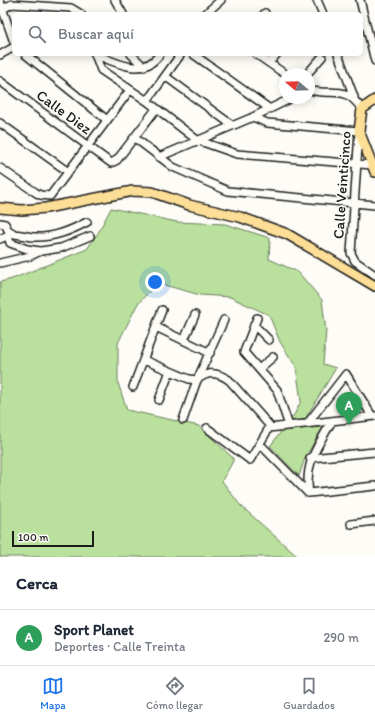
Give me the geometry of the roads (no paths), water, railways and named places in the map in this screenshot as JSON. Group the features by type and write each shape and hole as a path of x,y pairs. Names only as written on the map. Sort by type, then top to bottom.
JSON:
{"main road":[{"path":"362,109 375,100"},
{"name":"Calle Veinticinco","path":"359,130 362,109"},
{"path":"359,130 373,169"},
{"path":"0,208 22,210 46,208 133,191 152,192 189,205 240,217 287,234 375,286"}],"street":[{"path":"115,0 122,12"},
{"path":"207,12 221,0"},
{"path":"318,0 322,12"},
{"path":"360,3 368,0"},
{"path":"12,37 1,7 12,4 71,8 78,12"},
{"path":"363,12 372,40 375,61"},
{"path":"0,55 12,48"},
{"path":"27,56 107,120"},
{"path":"96,56 101,70 147,101 197,140 237,154 357,164 373,169"},
{"path":"100,56 134,68 144,67 156,56"},
{"path":"133,56 144,67"},
{"path":"147,101 180,56"},
{"path":"196,56 270,109"},
{"path":"259,56 279,70"},
{"path":"270,63 275,56"},
{"path":"339,56 354,97 362,109"},
{"path":"312,68 322,57"},
{"path":"165,76 232,125"},
{"name":"Calle Diez","path":"0,81 113,163 135,138"},
{"path":"0,168 35,192 50,196 67,171 130,90"},
{"path":"315,90 337,92 354,97"},
{"path":"159,157 280,104"},
{"path":"156,109 135,138 173,166 228,191 375,205"},
{"path":"253,117 267,123 359,130"},
{"path":"0,123 67,171"},
{"name":"Calle Veinticinco","path":"359,130 351,253 355,261 375,275"},
{"path":"0,238 10,234 34,237 57,235 68,232 87,222"},
{"path":"0,223 5,224 10,234 10,243 27,249 41,251"},
{"path":"0,263 30,256 41,251 61,248 90,236"},
{"path":"133,387 162,310"},
{"path":"184,340 195,315"},
{"path":"182,420 197,380 224,320"},
{"path":"269,340 256,322 244,350 277,390 289,426"},
{"path":"156,327 210,353"},
{"path":"260,368 273,357"},
{"path":"144,360 197,380 208,374 215,373 222,376 229,380 269,425 269,428"},
{"path":"159,400 170,371"},
{"path":"269,428 307,424 373,416 346,374 307,424"},
{"path":"309,493 307,481 310,458 332,421"},
{"path":"207,428 250,460 269,428"},
{"path":"260,444 309,493"},
{"path":"310,458 375,452"},
{"path":"309,493 375,486"},
{"path":"351,524 375,521"}],"place":[{"name":"Sport Planet","path":"349,425"}]}
